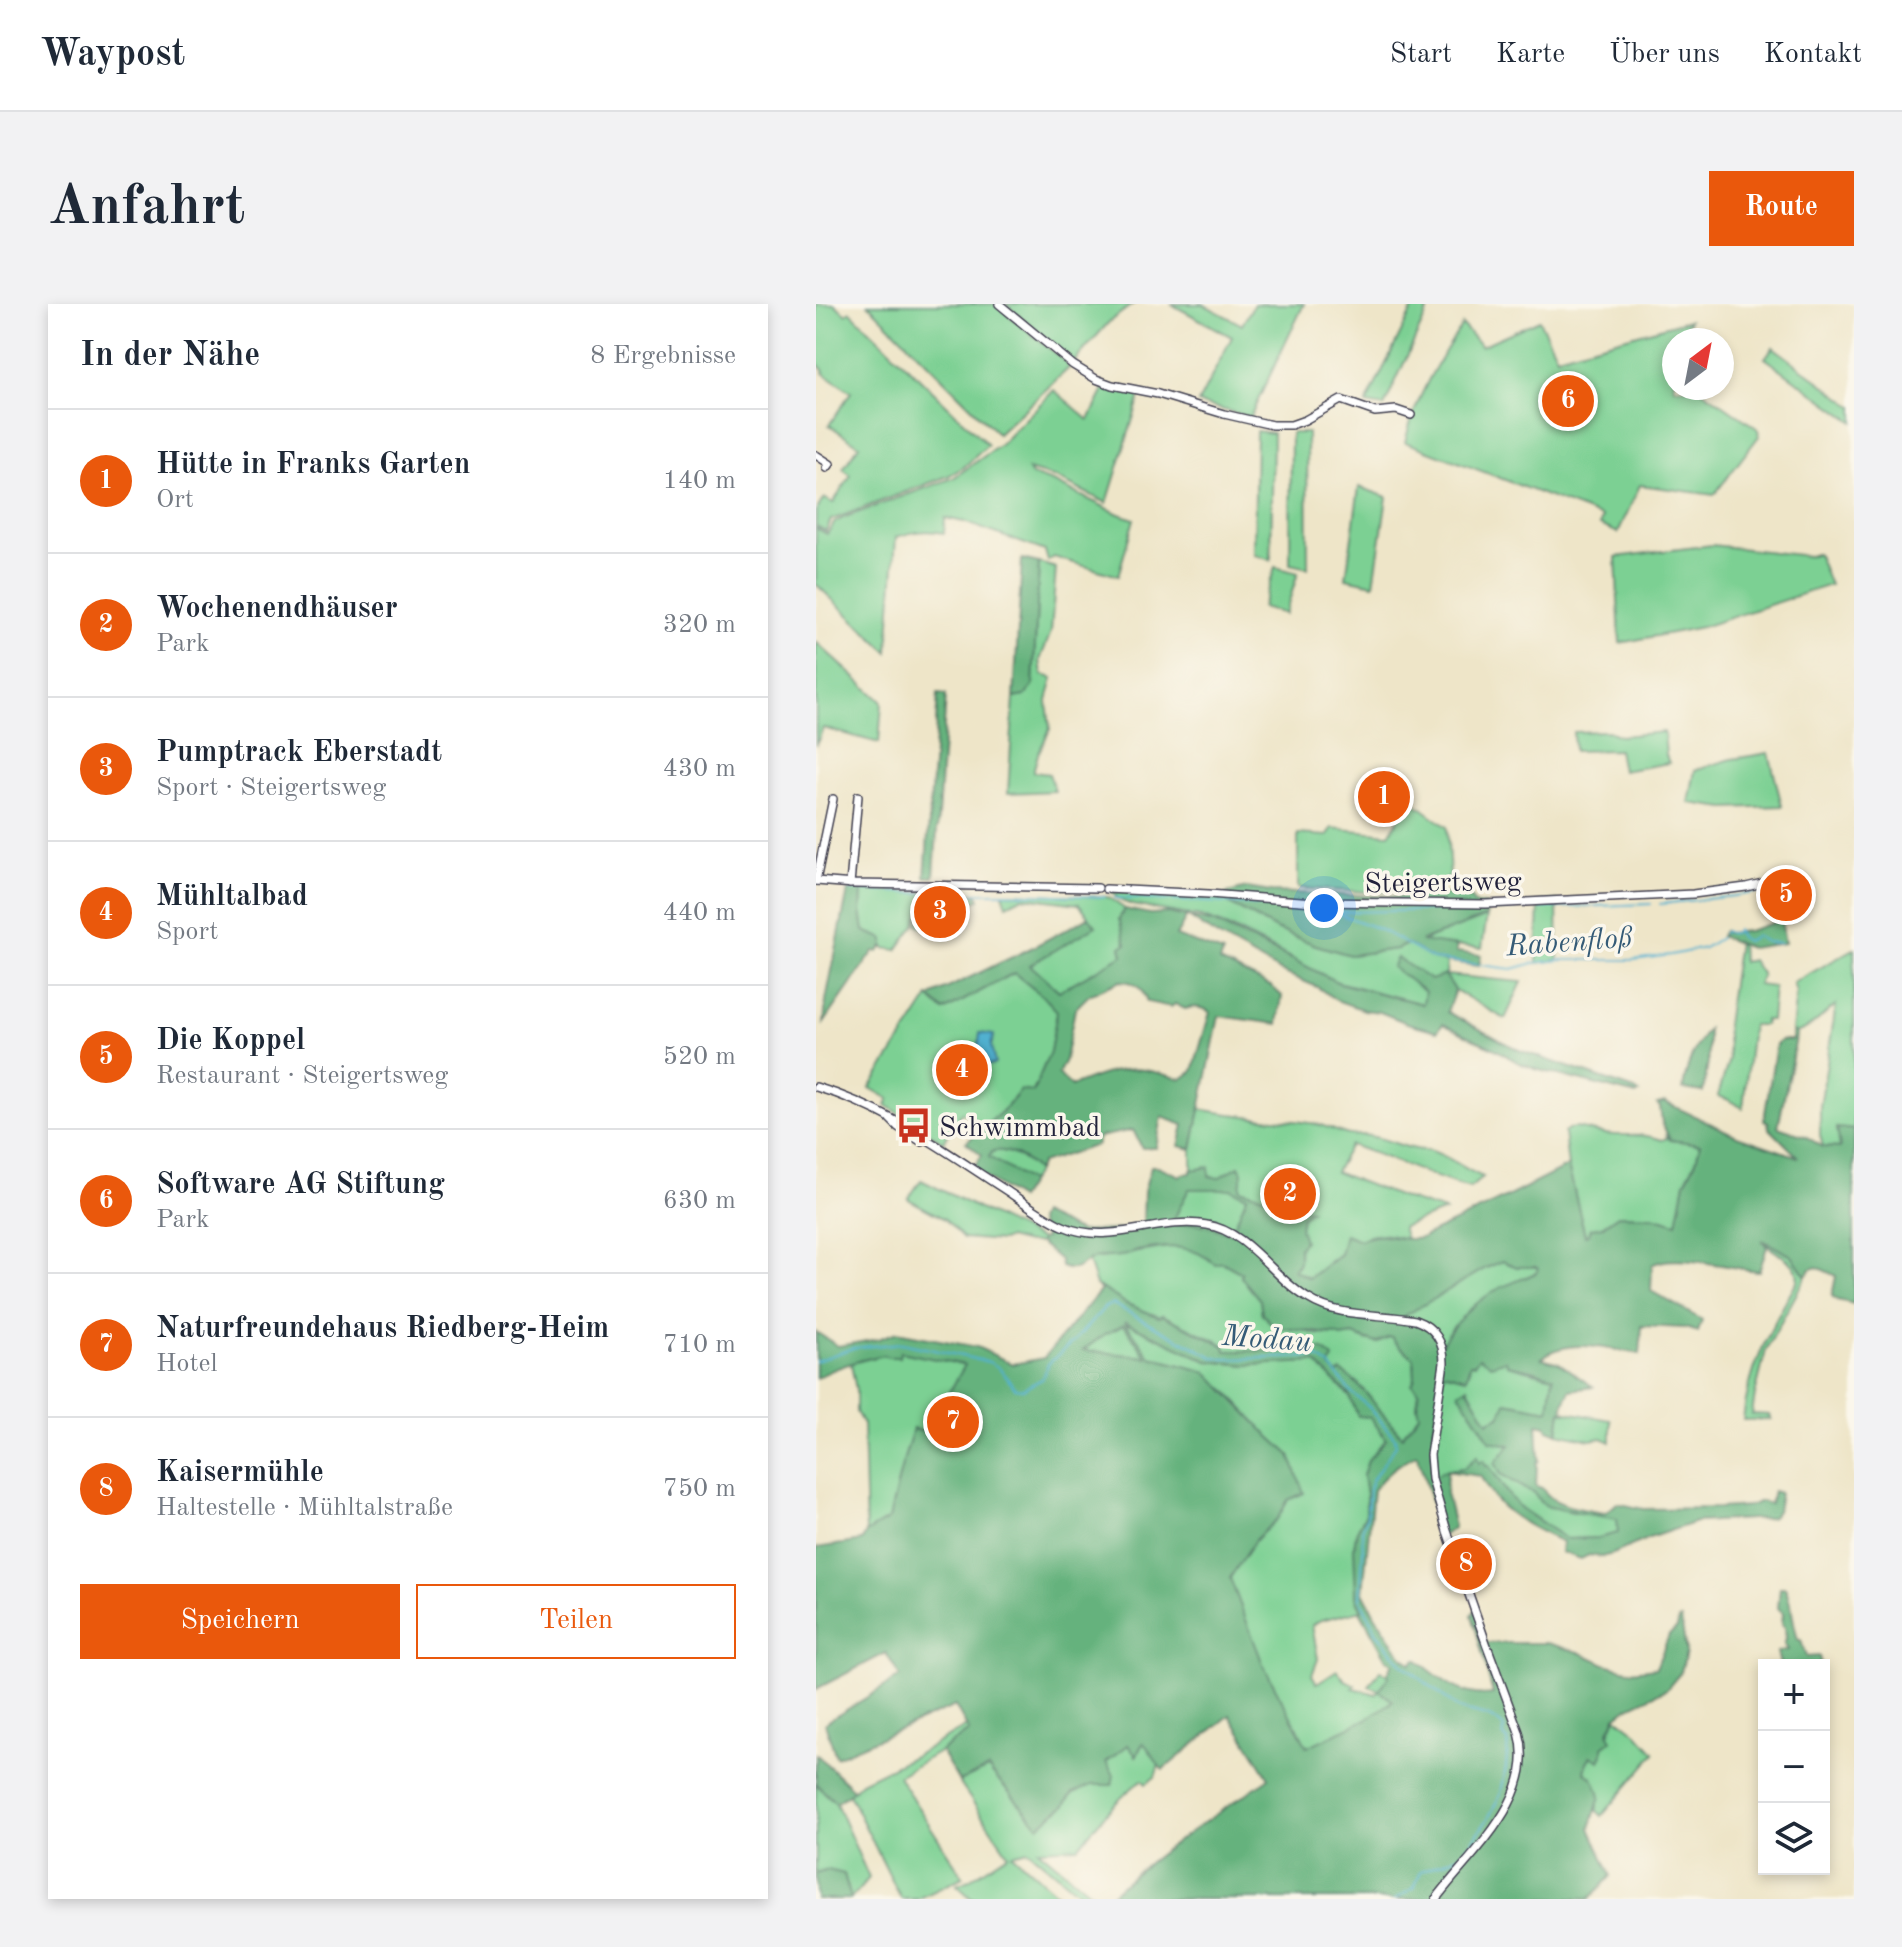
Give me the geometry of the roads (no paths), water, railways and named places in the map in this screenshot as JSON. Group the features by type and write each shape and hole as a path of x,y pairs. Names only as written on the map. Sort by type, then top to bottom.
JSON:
{"street":[{"path":"999,304 1073,365 1112,385 1158,394 1272,425 1291,425 1305,420 1341,400 1375,412 1396,410 1411,415"},
{"path":"816,455 830,464 827,468"},
{"path":"850,884 858,796"},
{"name":"Steigertsweg","path":"833,799 816,881 1102,889 1330,903 1486,904 1693,894 1779,879"},
{"path":"816,1087 850,1097 907,1125 1066,1228 1106,1234 1179,1224 1216,1226 1236,1237 1309,1300 1331,1308 1415,1320 1436,1334 1443,1350 1444,1363 1430,1455 1432,1479 1447,1531 1523,1744 1523,1762 1517,1787 1488,1836 1436,1899"}],"water":[{"path":"980,1033 994,1035 991,1046 995,1064 965,1071 967,1082 955,1085 949,1056 976,1049"}],"waterway":[{"name":"Rabenfloß","path":"1660,904 1777,889"},
{"name":"Rabenfloß","path":"848,890 923,893"},
{"name":"Rabenfloß","path":"935,893 1105,897"},
{"name":"Rabenfloß","path":"1115,898 1335,912 1383,931 1433,959 1512,969 1561,960 1633,960 1671,955 1704,948 1720,938"},
{"name":"Rabenfloß","path":"1541,908 1651,904"},
{"name":"Rabenfloß","path":"1337,912 1516,909"},
{"name":"Rabenfloß","path":"1723,933 1734,933 1736,930 1746,941 1756,936 1766,942 1780,943"},
{"name":"Modau","path":"816,1361 853,1348 902,1343 989,1362 998,1367 1015,1388 1023,1389 1042,1379 1048,1364 1105,1307 1113,1304 1213,1357 1317,1357 1330,1366 1395,1438 1396,1445 1369,1489 1367,1517 1362,1530 1360,1598 1377,1633 1402,1664 1458,1708 1499,1722 1508,1741 1501,1793 1471,1844 1459,1856 1421,1871 1414,1888 1395,1899"}],"place":[{"name":"Software AG Stiftung","path":"1568,401"},
{"name":"Hütte in Franks Garten","path":"1384,797"},
{"name":"Die Koppel","path":"1786,895"},
{"name":"Pumptrack Eberstadt","path":"940,912"},
{"name":"Mühltalbad","path":"962,1070"},
{"name":"Schwimmbad","path":"913,1126"},
{"name":"Wochenendhäuser","path":"1290,1194"},
{"name":"Naturfreundehaus Riedberg-Heim","path":"953,1422"},
{"name":"Kaisermühle","path":"1466,1564"}]}
